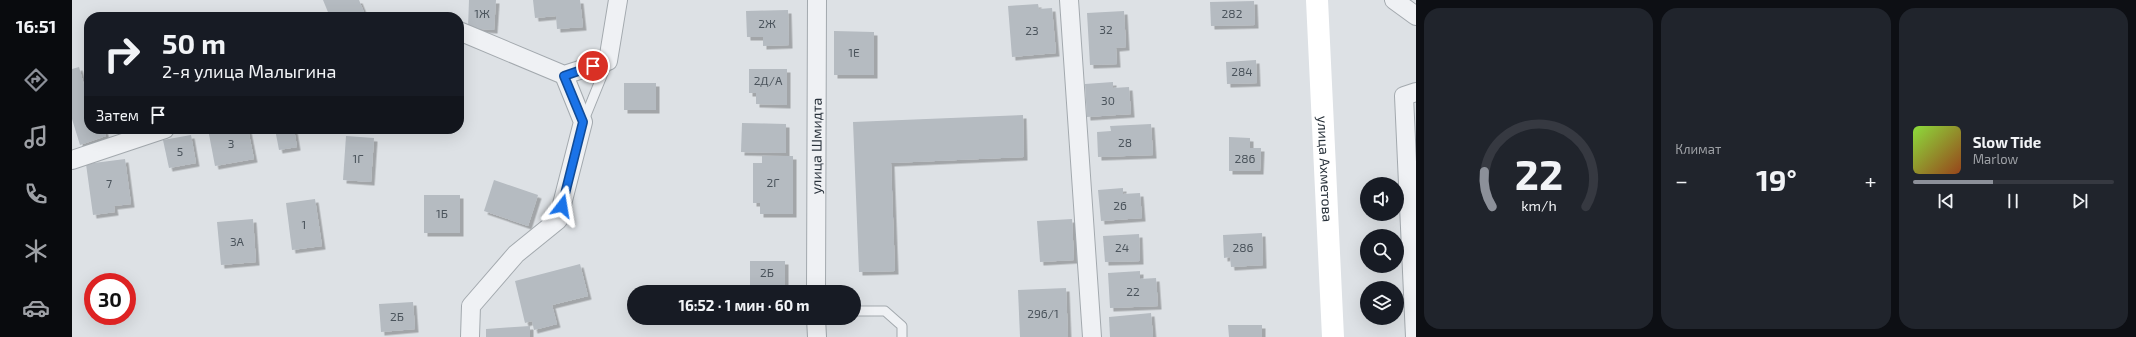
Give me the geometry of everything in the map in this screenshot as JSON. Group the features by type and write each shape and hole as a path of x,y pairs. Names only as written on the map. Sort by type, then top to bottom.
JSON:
{"main road":[{"name":"улица Ахметова","path":"1317,0 1333,337"}],"street":[{"path":"464,33 564,76 608,61 618,0"},
{"name":"улица Шмидта","path":"816,285 817,0"},
{"path":"1069,0 1092,337"},
{"path":"1394,0 1416,16"},
{"path":"470,337 471,306 516,254 558,220 583,122 564,76"},
{"path":"1415,337 1404,96 1416,92"},
{"path":"72,160 150,134"},
{"path":"816,325 817,337"}],"lane":[{"path":"583,122 608,61"},
{"path":"861,311 885,311 902,326 902,337"}],"building":[{"path":"323,0 359,0 364,12 328,12"},
{"path":"469,0 496,0 494,30 468,28"},
{"path":"533,0 580,0 583,27 557,29 556,16 535,18"},
{"path":"1254,1 1255,25 1211,26 1210,2"},
{"path":"1038,4 1039,9 1052,8 1056,53 1012,57 1008,6"},
{"path":"788,10 789,45 763,46 763,37 747,37 746,11"},
{"path":"1124,11 1126,47 1116,48 1117,64 1090,65 1087,13"},
{"path":"834,31 874,32 874,75 834,75"},
{"path":"1256,60 1257,83 1227,84 1226,62"},
{"path":"79,67 84,85 84,134 105,134 106,136 80,145 72,119 72,69"},
{"path":"749,69 787,69 787,105 756,104 756,93 749,93"},
{"path":"1113,82 1113,88 1129,87 1131,114 1087,117 1085,84"},
{"path":"624,83 656,83 656,110 624,110"},
{"path":"1023,115 1024,157 891,163 895,271 859,272 853,122"},
{"path":"742,123 786,124 786,153 741,152"},
{"path":"1151,124 1153,155 1098,157 1097,132 1111,131 1110,126"},
{"path":"209,134 249,134 254,159 215,166"},
{"path":"276,134 295,134 297,147 279,150"},
{"path":"191,135 196,163 169,168 163,140"},
{"path":"346,136 374,138 371,182 343,180"},
{"path":"1229,137 1250,138 1250,148 1261,148 1260,171 1229,171"},
{"path":"762,156 793,156 793,214 760,214 760,203 753,203 753,163 762,163"},
{"path":"125,159 131,204 114,206 115,212 93,215 86,164"},
{"path":"494,180 538,195 528,226 484,211"},
{"path":"1123,188 1123,194 1140,193 1142,218 1101,221 1098,190"},
{"path":"424,195 460,195 460,233 424,233"},
{"path":"315,199 322,246 292,250 286,203"},
{"path":"253,219 256,262 221,265 217,222"},
{"path":"1072,219 1074,260 1040,262 1037,221"},
{"path":"1262,233 1263,265 1231,267 1230,257 1224,258 1223,235"},
{"path":"1139,234 1140,261 1105,262 1103,236"},
{"path":"750,261 785,261 785,285 750,285"},
{"path":"580,264 588,296 552,305 557,324 534,330 532,321 525,323 515,281"},
{"path":"1140,271 1140,279 1156,278 1158,306 1110,308 1108,273"},
{"path":"1066,288 1068,337 1020,337 1018,290"},
{"path":"413,302 415,329 381,332 379,304"},
{"path":"1151,313 1153,337 1110,337 1109,317"},
{"path":"1228,325 1262,325 1262,337 1229,337"},
{"path":"530,326 530,337 486,337 486,329"}],"route":[{"path":"562,206 583,122 564,76 593,66"}]}
